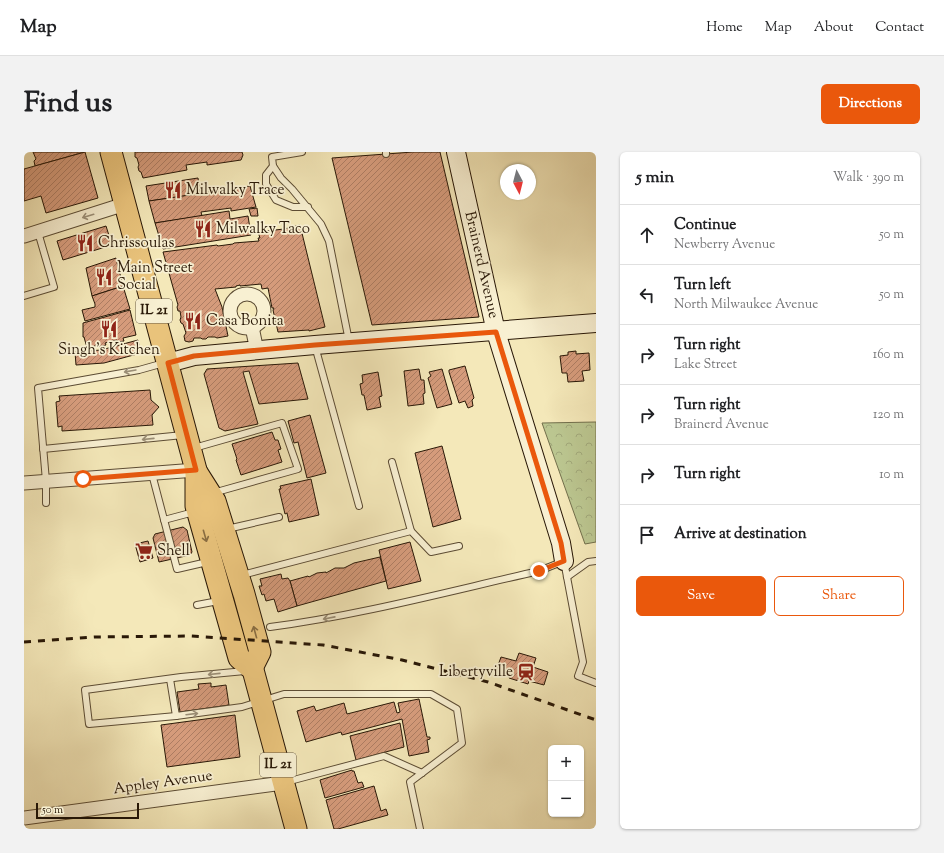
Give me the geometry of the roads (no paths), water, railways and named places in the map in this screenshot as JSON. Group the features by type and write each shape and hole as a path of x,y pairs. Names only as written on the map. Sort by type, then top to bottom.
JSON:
{"main road":[{"name":"IL 21","path":"111,152 196,470 215,501 260,652 252,669"},
{"name":"IL 21","path":"196,470 196,506 239,658 252,669 296,829"}],"street":[{"name":"Brainerd Avenue","path":"456,152 496,332 561,543 566,569"},
{"path":"24,236 125,204"},
{"path":"168,363 194,356 257,350 596,323"},
{"path":"252,327 257,350"},
{"path":"24,482 196,470"},
{"name":"Appley Avenue","path":"24,818 283,783"}],"lane":[{"path":"302,152 272,157 273,166 281,178 308,207 321,224 329,241 349,342"},
{"path":"273,166 266,174 266,184 276,200 293,207 308,207"},
{"path":"24,296 54,287 38,232"},
{"path":"315,345 359,506"},
{"path":"46,503 46,481 38,388 138,370 168,363"},
{"path":"43,449 188,442 282,423 298,469 210,494"},
{"path":"392,462 411,532 431,552 459,546"},
{"path":"152,474 177,569 203,563"},
{"path":"164,520 198,511"},
{"path":"223,530 279,517"},
{"path":"238,576 411,532"},
{"path":"270,627 367,610 539,571 566,569 596,561"},
{"path":"566,569 582,662 578,676 596,684"},
{"path":"197,605 213,602"},
{"path":"252,669 85,690 88,724 176,716 242,707 284,694 431,694 457,708 462,743 410,782 420,829"},
{"path":"170,679 176,716"},
{"path":"283,783 384,756 422,773"}],"railway":[{"path":"24,642 95,637 191,636 323,645 402,660 488,682 596,720"}],"place":[{"name":"Milwalky Trace","path":"173,190"},
{"name":"Milwalky Taco","path":"203,229"},
{"name":"Chrissoulas","path":"85,243"},
{"name":"Main Street Social","path":"104,277"},
{"name":"Casa Bonita","path":"193,321"},
{"name":"Singh's Kitchen","path":"109,329"},
{"name":"Shell","path":"144,551"},
{"name":"Libertyville","path":"526,672"}]}
